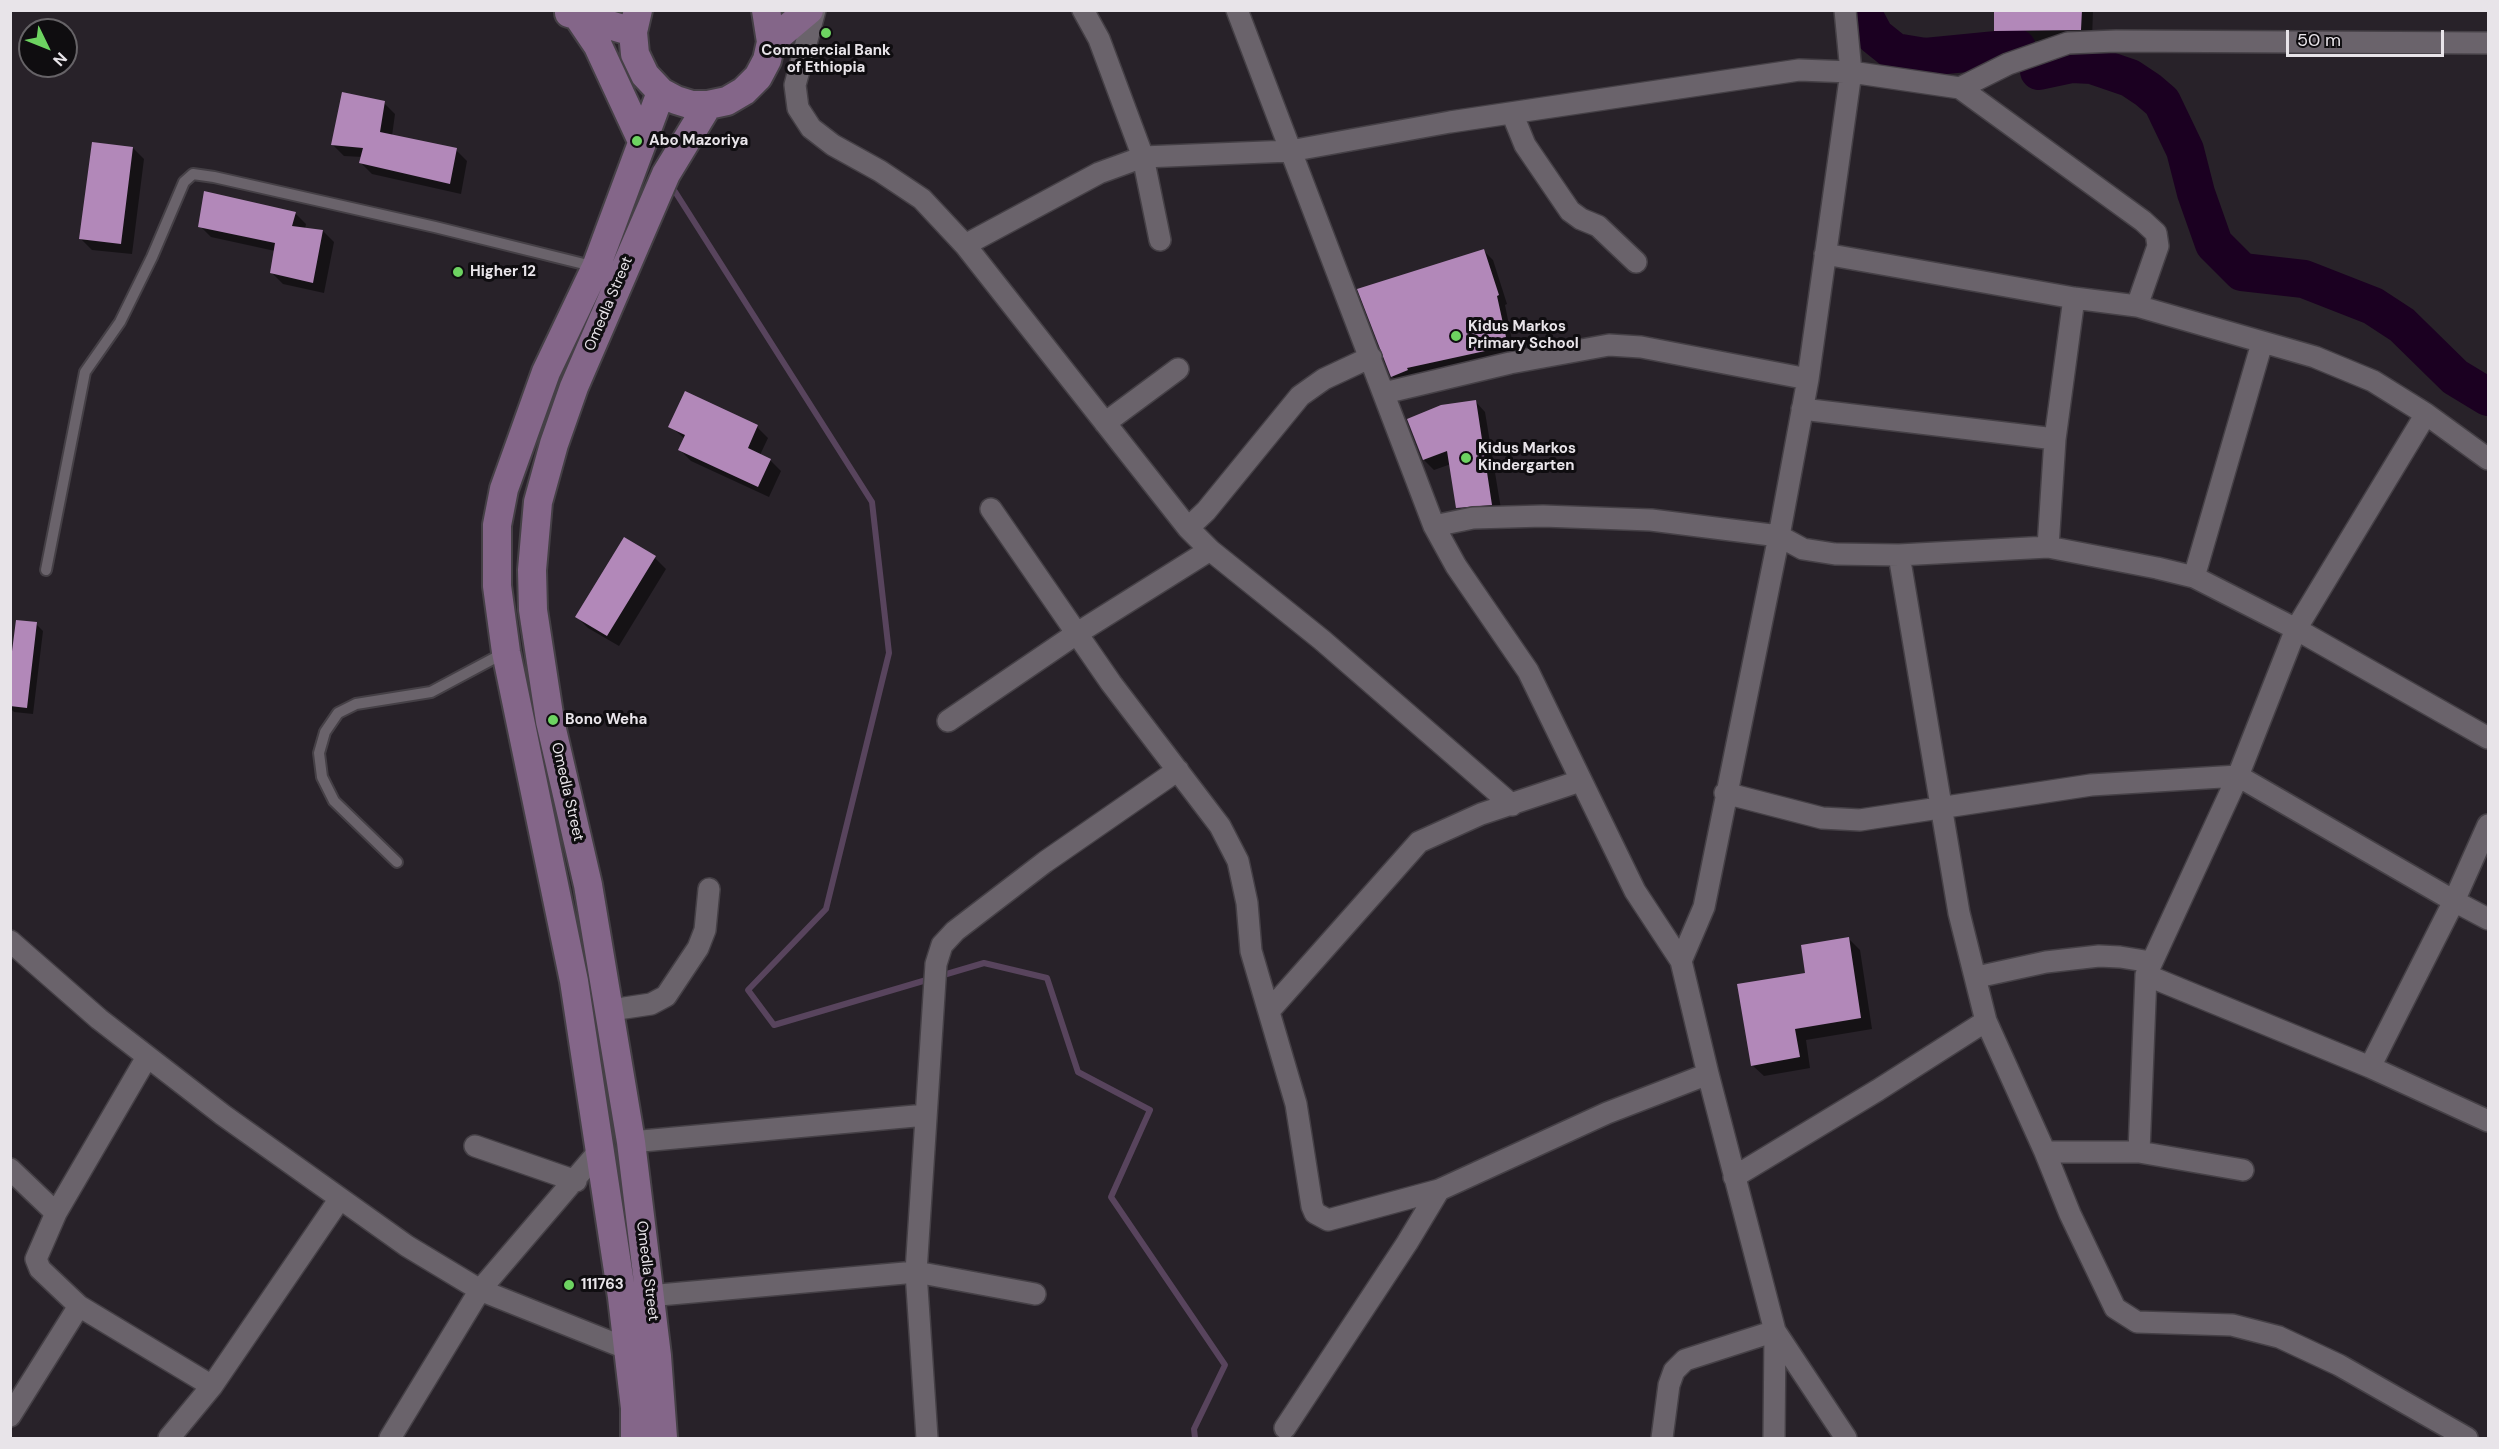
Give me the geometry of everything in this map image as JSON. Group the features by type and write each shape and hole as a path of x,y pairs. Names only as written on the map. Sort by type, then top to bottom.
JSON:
{"main road":[{"path":"569,13 636,21 635,54 645,75 661,92 676,100 692,105 708,105 727,101 744,91 758,77 767,60 771,42 766,10"},
{"path":"771,42 809,10"},
{"path":"569,13 598,46 642,141"},
{"name":"Omedla Street","path":"635,1438 635,1408 622,1297 572,970 506,652 497,586 497,525 504,489 546,372 596,267 661,92"},
{"name":"Omedla Street","path":"663,1438 650,1297 631,1142 611,1010 588,885 550,721 533,609 531,570 538,502 554,444 574,387 666,174 708,105"},
{"path":"506,652 538,643"}],"street":[{"path":"815,10 795,85 798,108 811,128 833,145 880,171 922,199 965,245 1188,528 1210,550 1322,640 1512,805"},
{"path":"1083,10 1099,39 1143,157 1161,240"},
{"path":"1237,10 1434,526 1456,566 1528,671 1635,891 1682,961 1708,1074 1775,1331 1774,1438"},
{"path":"1682,961 1704,908 1725,793 1779,536 1808,379 1851,72 1845,10"},
{"path":"1960,88 2008,64 2068,43 2116,41 2488,43"},
{"path":"965,245 1100,173 1143,157 1290,151 1450,122 1799,70 1851,72 1960,88 2143,221 2156,233 2158,246 2137,306"},
{"path":"1512,113 1525,145 1570,211 1581,219 1598,226 1636,262"},
{"path":"1825,254 2074,298 2137,306 2315,357 2373,381 2426,414 2488,459"},
{"path":"2048,547 2055,439 2074,298"},
{"path":"2194,577 2262,343"},
{"path":"1384,393 1510,363 1609,345 1641,347 1808,379"},
{"path":"1188,528 1206,511 1300,396 1324,379 1371,357"},
{"path":"1106,423 1178,369"},
{"path":"1802,409 2055,439"},
{"path":"2139,1152 2149,969 2238,776 2296,629 2426,414"},
{"path":"991,509 1076,634 1220,826 1238,861 1247,903 1251,951 1296,1104 1315,1213 1328,1220 1439,1190 1606,1113 1708,1074"},
{"path":"1434,526 1473,518 1543,516 1651,520 1779,536 1803,549 1835,554 1899,555 2048,547 2194,577 2296,629 2488,738"},
{"path":"948,721 1076,634 1210,550"},
{"path":"1899,555 1939,807 1959,913 1977,977 1986,1021 2045,1152 2070,1214 2115,1308 2137,1322 2232,1325 2279,1338 2340,1365 2467,1438"},
{"path":"927,1438 916,1272 936,964 942,945 955,931 1045,862 1178,770"},
{"path":"1725,793 1822,818 1860,820 2091,785 2238,776 2454,901 2488,918"},
{"path":"1269,1011 1419,842 1481,814 1580,781"},
{"path":"2370,1067 2454,901 2488,825"},
{"path":"611,1010 651,1004 666,996 682,975 702,939 710,889"},
{"path":"10,941 99,1019 147,1057 339,1200 407,1246 480,1290 628,1349"},
{"path":"1977,977 2046,962 2099,956 2120,957 2488,1121"},
{"path":"1734,1177 1878,1090 1986,1021"},
{"path":"147,1057 56,1214 36,1259 40,1269 79,1306 212,1386"},
{"path":"631,1142 926,1115"},
{"path":"475,1146 576,1181"},
{"path":"390,1438 480,1290 576,1181 599,1151"},
{"path":"2045,1152 2139,1152 2243,1170"},
{"path":"10,1168 56,1214"},
{"path":"1285,1428 1407,1243 1439,1190"},
{"path":"169,1438 212,1386 339,1200"},
{"path":"622,1297 650,1297 916,1272 1035,1294"},
{"path":"10,1416 79,1306"},
{"path":"1662,1438 1669,1385 1674,1371 1686,1360 1775,1331"},
{"path":"1775,1331 1846,1438"}],"lane":[{"path":"46,570 85,372 120,322 152,257 184,182 194,174 388,216 596,267"},
{"path":"397,862 334,801 322,777 319,753 325,732 338,713 356,704 431,692 506,652"}],"building":[{"path":"1994,10 2082,10 2081,30 1994,31"},
{"path":"342,92 385,101 380,132 457,148 450,184 359,163 363,148 331,145"},
{"path":"92,142 133,147 121,244 79,239"},
{"path":"204,191 296,212 292,226 323,230 313,283 270,273 275,243 198,227"},
{"path":"1484,249 1499,295 1497,296 1508,346 1407,368 1408,370 1391,377 1357,289"},
{"path":"685,391 758,425 748,448 771,459 758,487 678,450 685,435 668,427"},
{"name":"Kidus Markos Kindergarten","path":"1476,400 1492,505 1456,508 1447,451 1423,460 1407,419 1441,405"},
{"path":"624,537 656,556 607,636 575,617"},
{"path":"16,620 37,622 27,708 10,706 10,667"},
{"path":"1849,937 1861,1018 1795,1029 1800,1057 1751,1066 1737,984 1805,973 1801,945"}],"waterway":[{"path":"1861,10 1875,36 1895,52 1925,57 2017,48"},
{"path":"2039,71 2072,64 2092,65 2130,78 2148,90 2162,102 2185,150 2196,193 2214,244 2242,272 2304,279 2373,306 2402,325 2455,377 2488,397"},
{"path":"674,190 872,502 889,653 826,909 748,990 774,1025 984,963 1047,978 1078,1072 1150,1110 1111,1197 1225,1365 1194,1429 1195,1438"}],"place":[{"name":"Commercial Bank of Ethiopia","path":"826,33"},
{"name":"Abo Mazoriya","path":"637,141"},
{"name":"Higher 12","path":"458,272"},
{"name":"Kidus Markos Primary School","path":"1456,336"},
{"name":"Kidus Markos Kindergarten","path":"1466,458"},
{"name":"Bono Weha","path":"553,720"},
{"name":"111763","path":"569,1285"}]}
